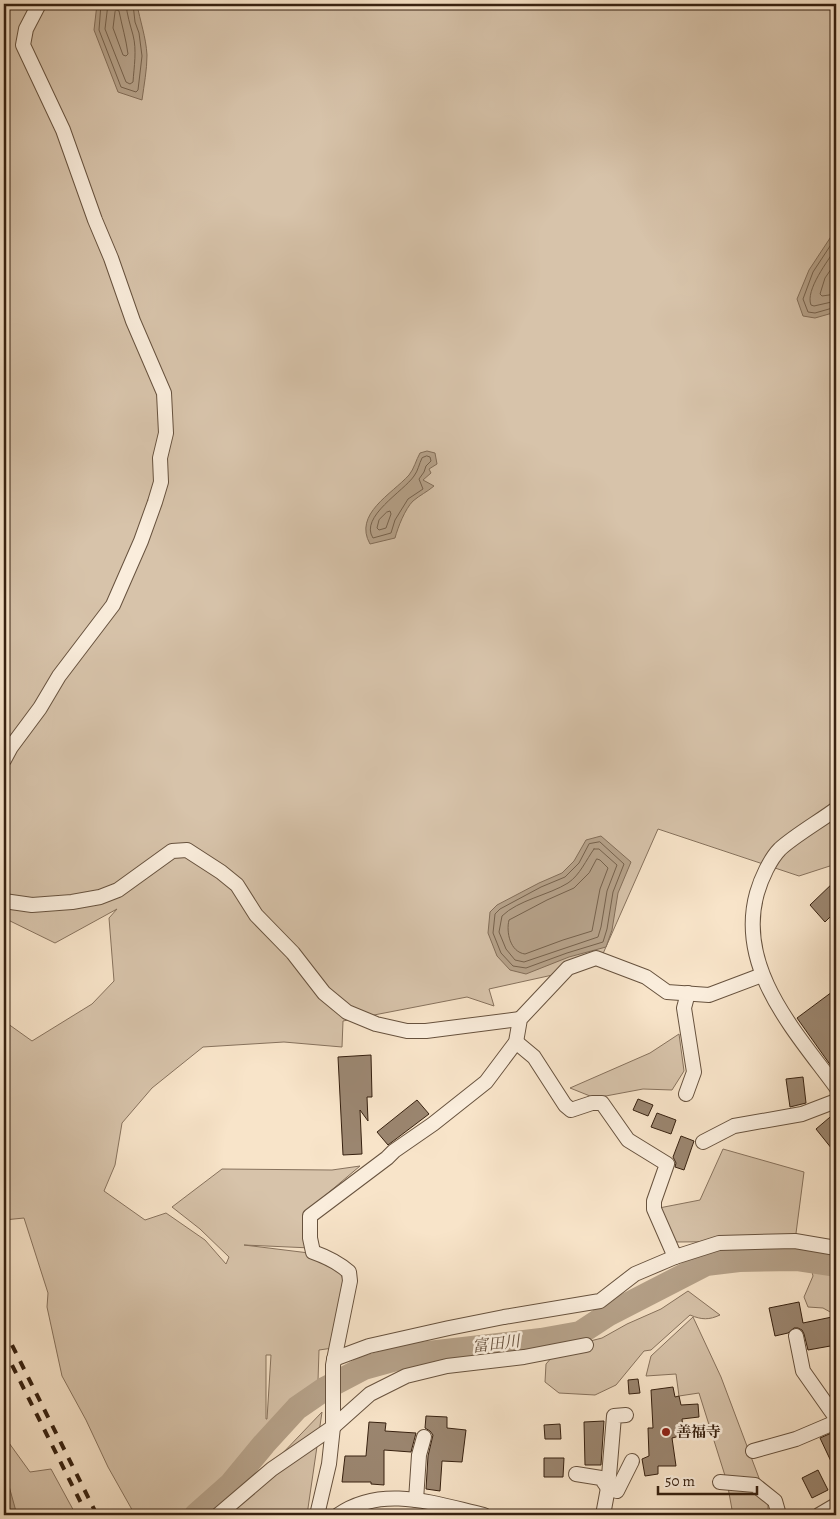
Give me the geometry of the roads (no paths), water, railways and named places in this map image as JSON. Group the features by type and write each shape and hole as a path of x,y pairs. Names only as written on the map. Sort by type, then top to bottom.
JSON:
{"street":[{"path":"4,760 11,747 40,708 59,676 113,605 155,502 161,482 160,458 166,433 164,393 95,220 63,130 23,45 26,29 39,4"},
{"path":"836,809 779,850 761,879 755,902 753,931 755,954 762,975 784,1015 836,1087"},
{"path":"4,901 32,905 72,902 100,897 118,890 172,851 187,850 237,885 256,915 293,953 324,993 347,1012 376,1024 407,1031 426,1031 520,1019"},
{"path":"317,1515 329,1464 333,1427 334,1362 350,1281 349,1272 329,1257 314,1252 310,1238 310,1216 486,1082 516,1042 520,1019 568,968 596,958 646,977 667,992 709,995 762,975"},
{"path":"686,1094 694,1072 684,1008 688,993"},
{"path":"516,1042 534,1057 565,1105 571,1110 602,1103 628,1140 667,1164 654,1201 654,1208 675,1257"},
{"path":"703,1142 734,1126 802,1114 836,1101"},
{"path":"334,1362 369,1346 504,1317 600,1301 635,1274 675,1257 719,1243 795,1241 836,1248"},
{"path":"753,1451 796,1440 836,1420 803,1371 796,1336"},
{"path":"218,1515 272,1469 333,1427 370,1394 406,1376 447,1366 524,1357 586,1345"},
{"path":"603,1515 608,1488 614,1416 626,1415"},
{"path":"416,1500 419,1455 424,1437"},
{"path":"576,1474 601,1478 608,1488 616,1491 632,1461"},
{"path":"720,1482 755,1485 775,1501 779,1515"},
{"path":"338,1515 366,1501 386,1498 416,1500 454,1512 484,1515"},
{"path":"820,1515 836,1505"}],"water":[{"path":"97,4 137,4 147,55 142,100 118,92 94,30"},
{"path":"836,229 836,312 815,318 803,316 797,299 809,270"},
{"path":"427,451 435,453 437,464 429,469 431,473 423,480 434,486 410,504 402,518 395,538 370,544 366,533 370,514 409,475 420,453"},
{"path":"601,836 631,862 618,893 612,930 606,947 569,957 526,974 510,970 497,956 488,933 490,912 497,905 562,873 574,861 586,840"},
{"path":"4,1468 17,1515 4,1515"}],"waterway":[{"name":"富田川","path":"196,1515 231,1484 297,1408 326,1388 364,1368 411,1355 541,1340 580,1333 609,1314 706,1264 739,1260 796,1259 836,1265"}],"railway":[{"path":"4,1329 97,1515"},
{"path":"4,1349 87,1515"}],"place":[{"name":"善福寺","path":"666,1432"}]}
